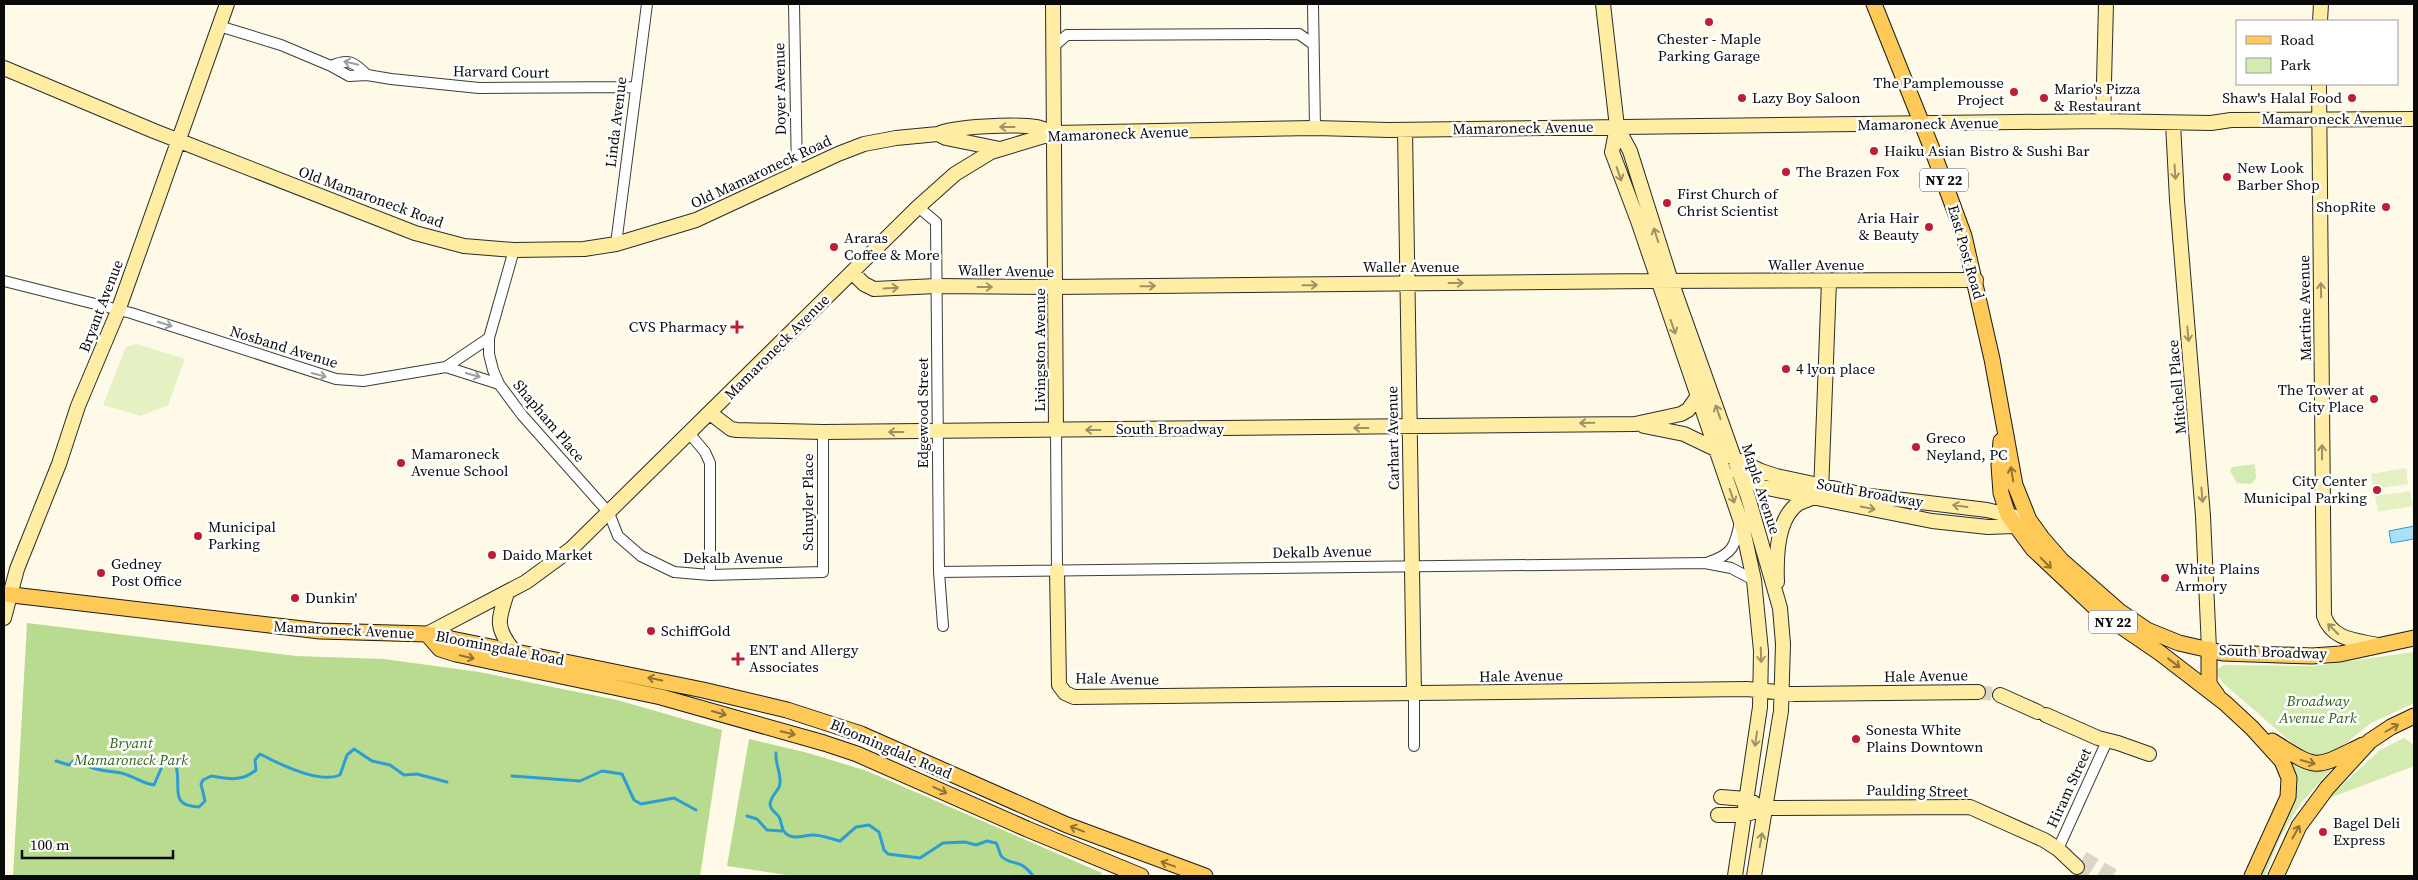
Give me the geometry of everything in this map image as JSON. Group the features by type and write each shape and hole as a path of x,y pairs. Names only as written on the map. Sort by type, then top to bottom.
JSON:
{"main road":[{"name":"Bryant Avenue","path":"4,618 5,592 37,520 78,406 118,312 227,4"},
{"name":"Livingston Avenue","path":"1052,4 1056,430"},
{"name":"Maple Avenue","path":"1603,4 1617,127 1612,152 1638,221 1740,519 1754,580 1760,632 1760,691 1755,742 1735,876"},
{"name":"East Post Road","path":"1874,4 1957,214 1976,280 2016,492 2029,520"},
{"path":"2103,121 2106,4"},
{"path":"2320,4 2320,20"},
{"name":"Old Mamaroneck Road","path":"4,68 179,141 415,234 464,246 514,250 584,249 616,244 696,220 838,154 864,144 896,138 938,134 946,130 988,127 1035,127 1054,133"},
{"name":"Martine Avenue","path":"2319,85 2324,616 2327,625 2337,634 2377,645"},
{"name":"Mamaroneck Avenue","path":"5,592 143,612 320,631 426,634 452,619 507,593 558,560 710,414 918,207 963,168 1001,149 1054,133 1315,128 1405,130 2103,121 2211,123 2231,120 2414,119"},
{"name":"Mitchell Place","path":"2173,123 2177,200 2204,516 2209,649"},
{"name":"Maple Avenue","path":"1617,127 1630,150 1671,281 1756,520 1780,608 1783,644 1779,735 1755,875"},
{"name":"Carhart Avenue","path":"1405,130 1414,694"},
{"name":"Old Mamaroneck Road","path":"938,134 946,138 1001,149"},
{"name":"Waller Avenue","path":"852,272 864,284 874,289 936,286 1056,287 1976,280"},
{"path":"1780,608 1777,553 1784,523 1797,505 1819,493 1829,281"},
{"name":"South Broadway","path":"710,414 731,429 823,432 1635,424 1681,414 1688,410 1698,396"},
{"name":"South Broadway","path":"1635,424 1684,434 1761,472 1819,493 1932,520 1988,527 2011,521 2029,520 2062,561 2119,611 2166,640 2223,653 2312,656 2340,654 2414,638"},
{"name":"East Post Road","path":"2003,424 1999,465 2002,493 2011,521"},
{"name":"South Broadway","path":"1716,450 1740,475 1762,487 1819,493"},
{"name":"NY 22","path":"2011,521 2046,562 2100,612 2160,653 2225,704 2252,728 2298,758 2311,764 2330,762 2414,716"},
{"name":"Livingston Avenue","path":"1057,570 1059,686 1065,693"},
{"path":"507,593 500,615 499,627 513,650"},
{"name":"Bloomingdale Road","path":"426,634 513,650 703,690 820,720 884,744 1067,825 1205,876"},
{"name":"Bloomingdale Road","path":"426,634 440,649 456,654 661,697 857,754 1044,836 1141,876"},
{"path":"2209,649 2209,684 2225,704"},
{"name":"Hale Avenue","path":"1065,693 1074,696 1093,697 1239,694 1760,691 1782,693 1978,692"},
{"path":"2000,695 2098,738 2149,754"},
{"path":"2252,728 2282,761 2286,769 2289,787 2285,806 2252,876"},
{"path":"2276,876 2287,849 2305,816 2326,788 2370,741"},
{"name":"Paulding Street","path":"1721,797 1746,799 1766,808"},
{"name":"Paulding Street","path":"1718,815 1744,815 1766,808 1964,806 1977,809 2016,826 2080,862"}],"street":[{"name":"Linda Avenue","path":"616,244 647,4"},
{"name":"Doyer Avenue","path":"794,4 797,174"},
{"path":"1313,4 1315,128"},
{"name":"Harvard Court","path":"219,26 281,45 331,66 349,76 367,75 391,80 479,88 635,87"},
{"path":"1053,47 1067,35 1298,34 1313,44"},
{"name":"Edgewood Street","path":"918,207 936,222 939,572 943,626"},
{"name":"Shapham Place","path":"514,250 489,338 489,354 499,384 522,415 609,513"},
{"name":"Nosband Avenue","path":"4,281 118,312 131,313 336,379 363,381 446,367 489,338"},
{"name":"Nosband Avenue","path":"446,367 499,384"},
{"name":"Livingston Avenue","path":"1056,430 1057,570"},
{"name":"Schuyler Place","path":"823,432 823,572"},
{"path":"689,434 705,452 710,463 710,574"},
{"name":"Dekalb Avenue","path":"609,513 618,536 646,560 674,572 710,574 823,572"},
{"name":"Dekalb Avenue","path":"1705,564 1730,551 1736,540 1740,519"},
{"name":"Dekalb Avenue","path":"939,572 1705,564 1731,568 1754,580"},
{"name":"Carhart Avenue","path":"1414,694 1414,746"},
{"name":"Hiram Street","path":"2058,848 2107,741"}],"green space":[{"path":"137,344 185,359 168,405 141,416 103,405 126,347"},
{"path":"2255,464 2256,478 2251,484 2237,483 2230,471 2232,467"},
{"path":"2406,468 2408,484 2373,489 2371,474"},
{"path":"2410,491 2413,506 2378,512 2375,496"},
{"name":"Bryant Mamaroneck Park","path":"27,623 296,656 384,659 479,672 617,700 722,730 700,876 13,876"},
{"name":"Broadway Avenue Park","path":"2414,652 2414,703 2371,723 2335,752 2335,765 2301,803 2277,844 2265,876 2259,876 2293,801 2296,779 2290,762 2300,750 2222,682 2217,674 2218,669 2223,665 2314,666"},
{"path":"2404,738 2414,745 2414,766 2327,799 2380,750"},
{"path":"749,739 808,753 867,771 1102,873 1101,876 794,876 727,866"}],"water":[{"path":"2414,526 2414,539 2391,543 2389,531"}],"waterway":[{"path":"56,761 69,765 76,759 87,761 90,767 126,774 154,785 163,764 169,762 176,766 180,799 189,806 199,807 205,801 201,784 203,780 211,776 229,779 251,774 256,770 255,760 260,754 300,772 322,777 332,777 340,775 347,755 354,749 372,761 390,765 404,775 417,774 447,782"},
{"path":"776,753 780,784 771,799 770,805 771,809 779,817 782,828 790,836 816,835 840,841 856,827 869,825 879,832 884,850 888,854 920,858 943,843 965,842 976,845 987,841 996,843 1002,857 1020,864 1033,876"},
{"path":"512,776 580,781 602,771 622,774 634,800 641,804 674,798 696,810"},
{"path":"747,816 757,819 767,830 782,831"}],"tunnel":[{"path":"1978,692 2000,695"},
{"path":"2083,858 2114,876"},
{"path":"2077,867 2090,876"}],"place":[{"name":"Chester - Maple Parking Garage","path":"1709,22"},
{"name":"The Pamplemousse Project","path":"2014,92"},
{"name":"Lazy Boy Saloon","path":"1742,98"},
{"name":"Mario's Pizza & Restaurant","path":"2044,98"},
{"name":"Shaw's Halal Food","path":"2352,98"},
{"name":"Haiku Asian Bistro & Sushi Bar","path":"1874,151"},
{"name":"The Brazen Fox","path":"1786,172"},
{"name":"New Look Barber Shop","path":"2227,177"},
{"name":"First Church of Christ Scientist","path":"1667,203"},
{"name":"ShopRite","path":"2386,207"},
{"name":"Aria Hair & Beauty","path":"1929,227"},
{"name":"Araras Coffee & More","path":"834,247"},
{"name":"CVS Pharmacy","path":"737,327"},
{"name":"4 lyon place","path":"1786,369"},
{"name":"The Tower at City Place","path":"2374,399"},
{"name":"Greco Neyland, PC","path":"1916,447"},
{"name":"Mamaroneck Avenue School","path":"401,463"},
{"name":"City Center Municipal Parking","path":"2377,490"},
{"name":"Municipal Parking","path":"198,536"},
{"name":"Daido Market","path":"492,555"},
{"name":"Gedney Post Office","path":"101,573"},
{"name":"White Plains Armory","path":"2165,578"},
{"name":"Dunkin'","path":"295,598"},
{"name":"SchiffGold","path":"651,631"},
{"name":"ENT and Allergy Associates","path":"738,659"},
{"name":"Sonesta White Plains Downtown","path":"1856,739"},
{"name":"Bagel Deli Express","path":"2323,832"}]}
